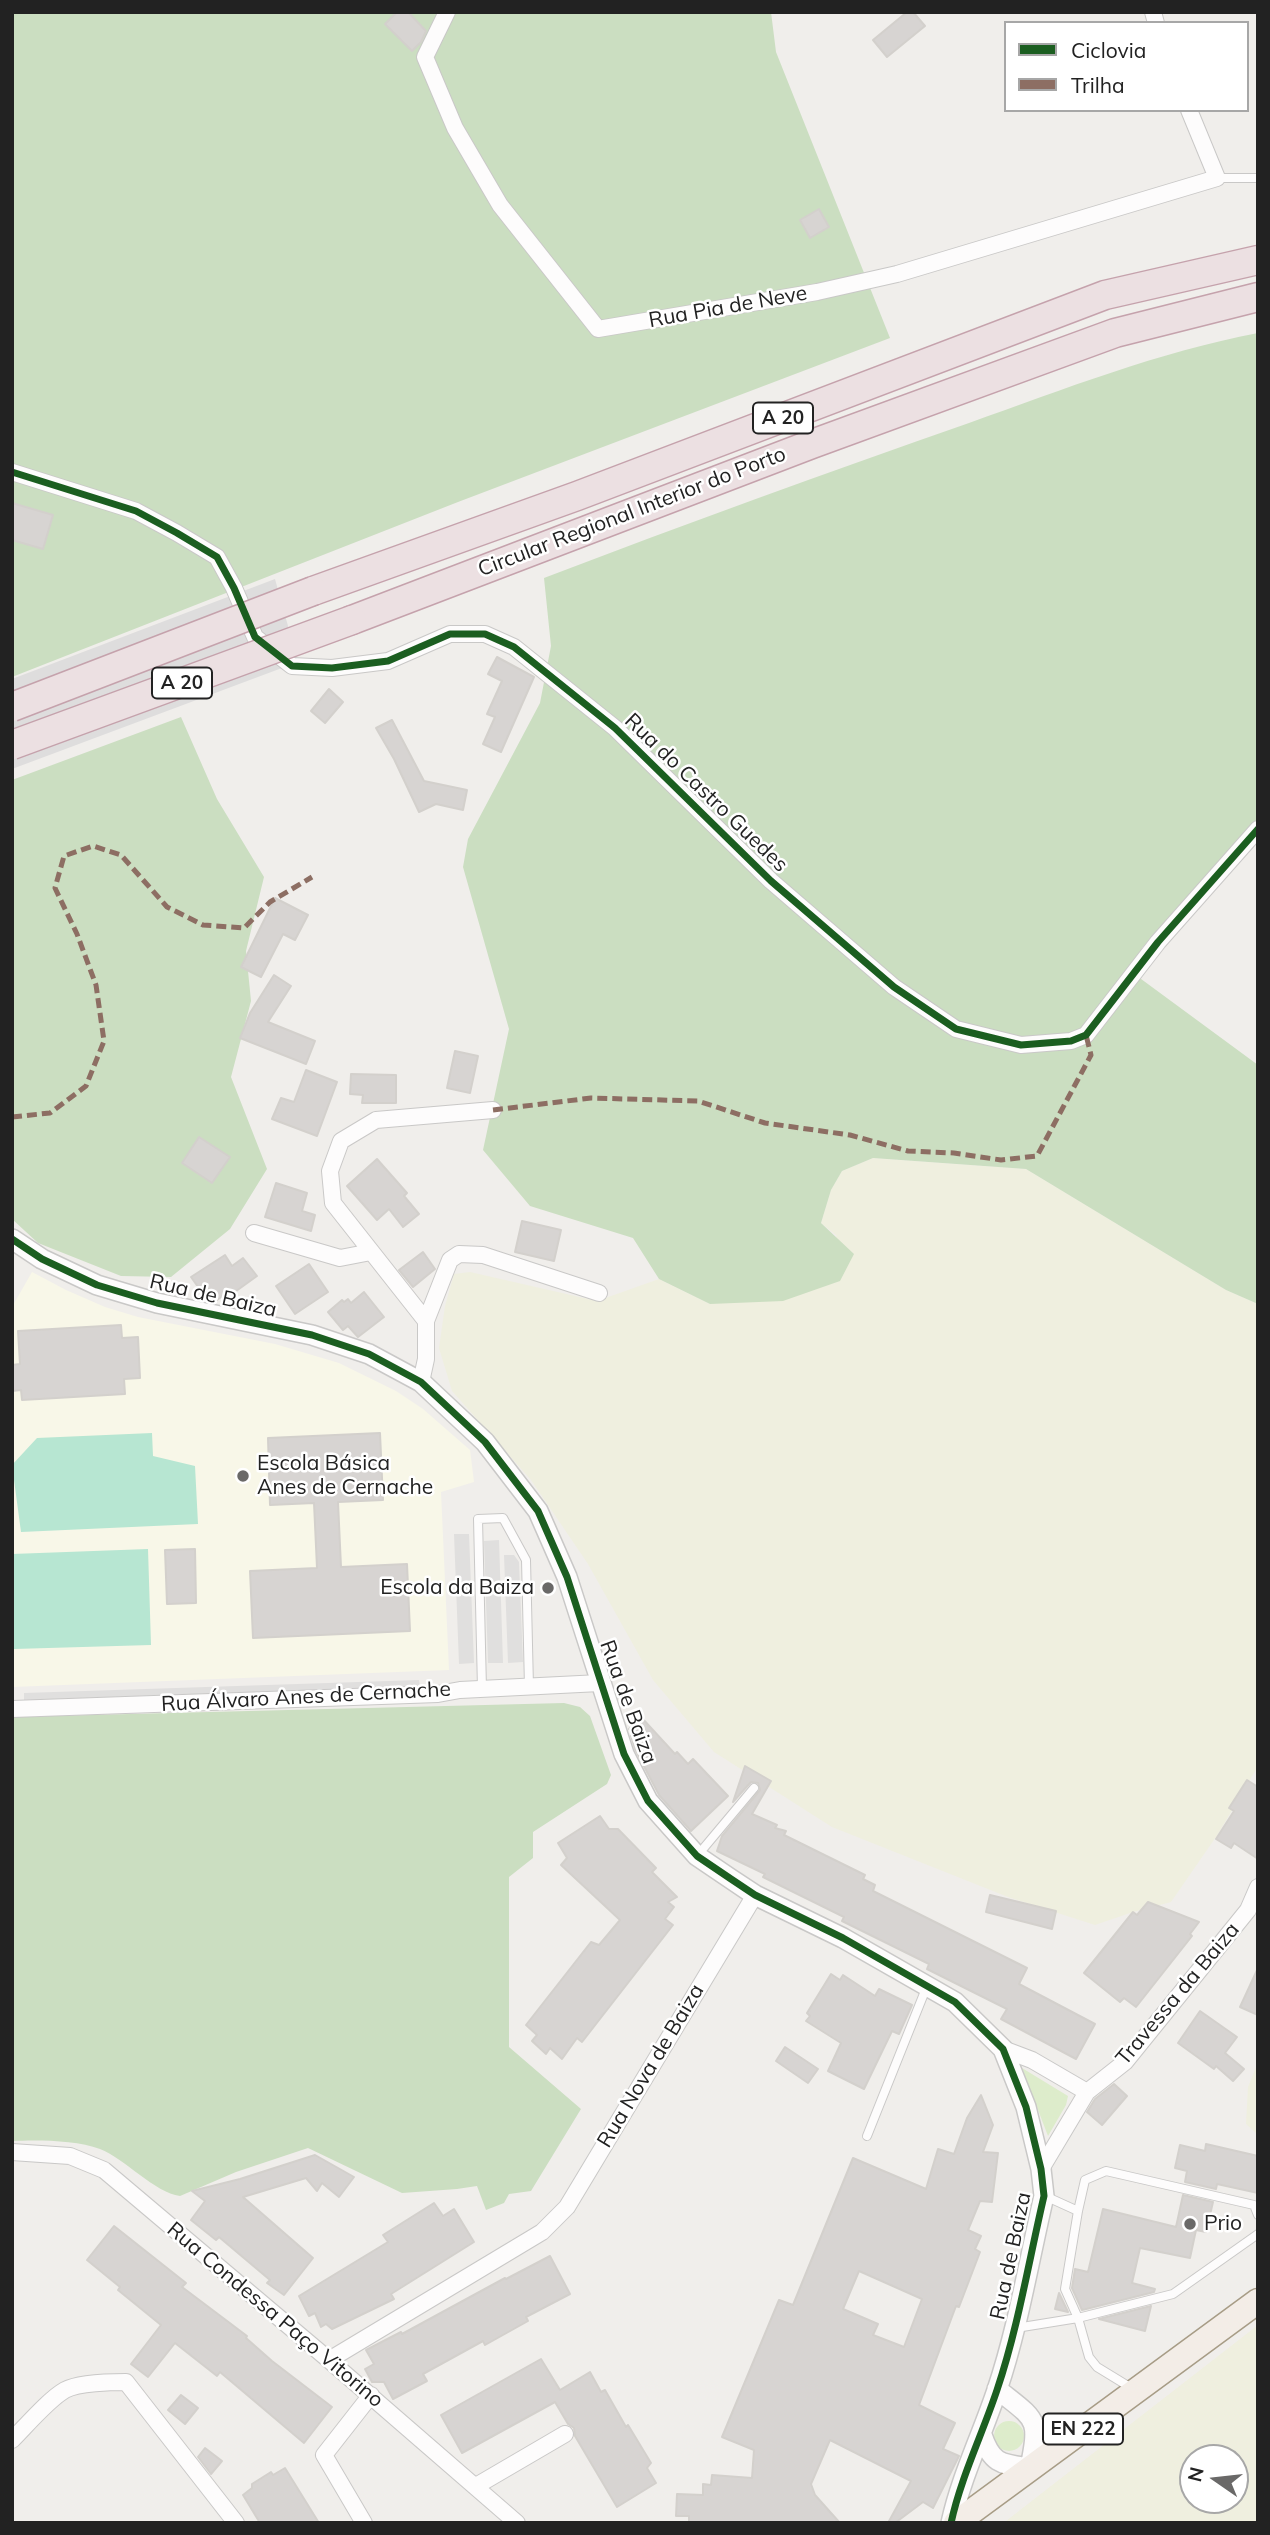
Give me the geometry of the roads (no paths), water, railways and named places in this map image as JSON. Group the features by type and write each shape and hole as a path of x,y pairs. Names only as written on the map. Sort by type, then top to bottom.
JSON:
{"highway":[{"name":"Circular Regional Interior do Porto","path":"12,707 313,591 577,496 1105,295 1258,260"},
{"name":"Circular Regional Interior do Porto","path":"12,745 352,620 825,439 1115,333 1258,297"}],"main road":[{"name":"EN 222","path":"953,2523 1258,2301"}],"street":[{"name":"Rua Pia de Neve","path":"447,12 425,57 455,128 500,205 598,329 817,292 897,274 1217,178"},
{"path":"1190,112 1217,178"},
{"name":"Rua do Castro Guedes","path":"12,472 136,511 217,557 255,637 292,666 332,668 388,662 450,634 485,634 513,647 615,729 791,899 894,987 956,1029 1021,1045 1071,1041 1086,1035 1158,942 1258,829"},
{"path":"426,1321 333,1203 330,1171 341,1142 376,1119 493,1110"},
{"path":"254,1233 340,1258 371,1252"},
{"name":"Rua de Baiza","path":"12,1239 42,1259 97,1285 157,1303 312,1335 369,1354 421,1382 485,1442 538,1511 566,1577 624,1754 649,1801 697,1856 755,1895 843,1938 955,2002 1003,2049 1026,2107 1041,2169 1044,2196 1014,2328 982,2435 958,2492 953,2523"},
{"path":"421,1382 426,1359 426,1321 450,1261 459,1254 483,1255 599,1293"},
{"name":"Rua Álvaro Anes de Cernache","path":"12,1709 438,1694 600,1683"},
{"name":"Travessa da Baiza","path":"1041,2169 1087,2092 1125,2062 1248,1910 1258,1887"},
{"name":"Rua Nova de Baiza","path":"329,2360 542,2232 567,2207 755,1895"},
{"path":"1003,2049 1032,2060 1087,2092"},
{"name":"Rua Condessa Paço Vitorino","path":"12,2152 70,2156 104,2170 517,2523"},
{"path":"12,2440 31,2419 66,2389 126,2382 236,2523"},
{"path":"982,2435 987,2451 1000,2463 1030,2468 1036,2436 1035,2424 1026,2412 997,2389"},
{"path":"364,2523 324,2455 370,2395"},
{"path":"476,2486 565,2434"}],"lane":[{"path":"1217,178 1258,178"},
{"path":"482,1689 478,1518 503,1518 526,1560 529,1687"},
{"path":"697,1856 754,1788"},
{"path":"867,2136 927,1986"},
{"path":"1136,2390 1097,2367 1089,2357 1078,2318 1065,2289 1077,2211 1085,2180 1106,2171 1254,2205 1258,2215"},
{"path":"1044,2196 1077,2211"},
{"path":"1014,2328 1078,2318 1173,2294 1258,2234"}],"place":[{"name":"Escola Básica Anes de Cernache","path":"243,1476"},
{"name":"Escola da Baiza","path":"548,1588"},
{"name":"Prio","path":"1190,2224"}]}
